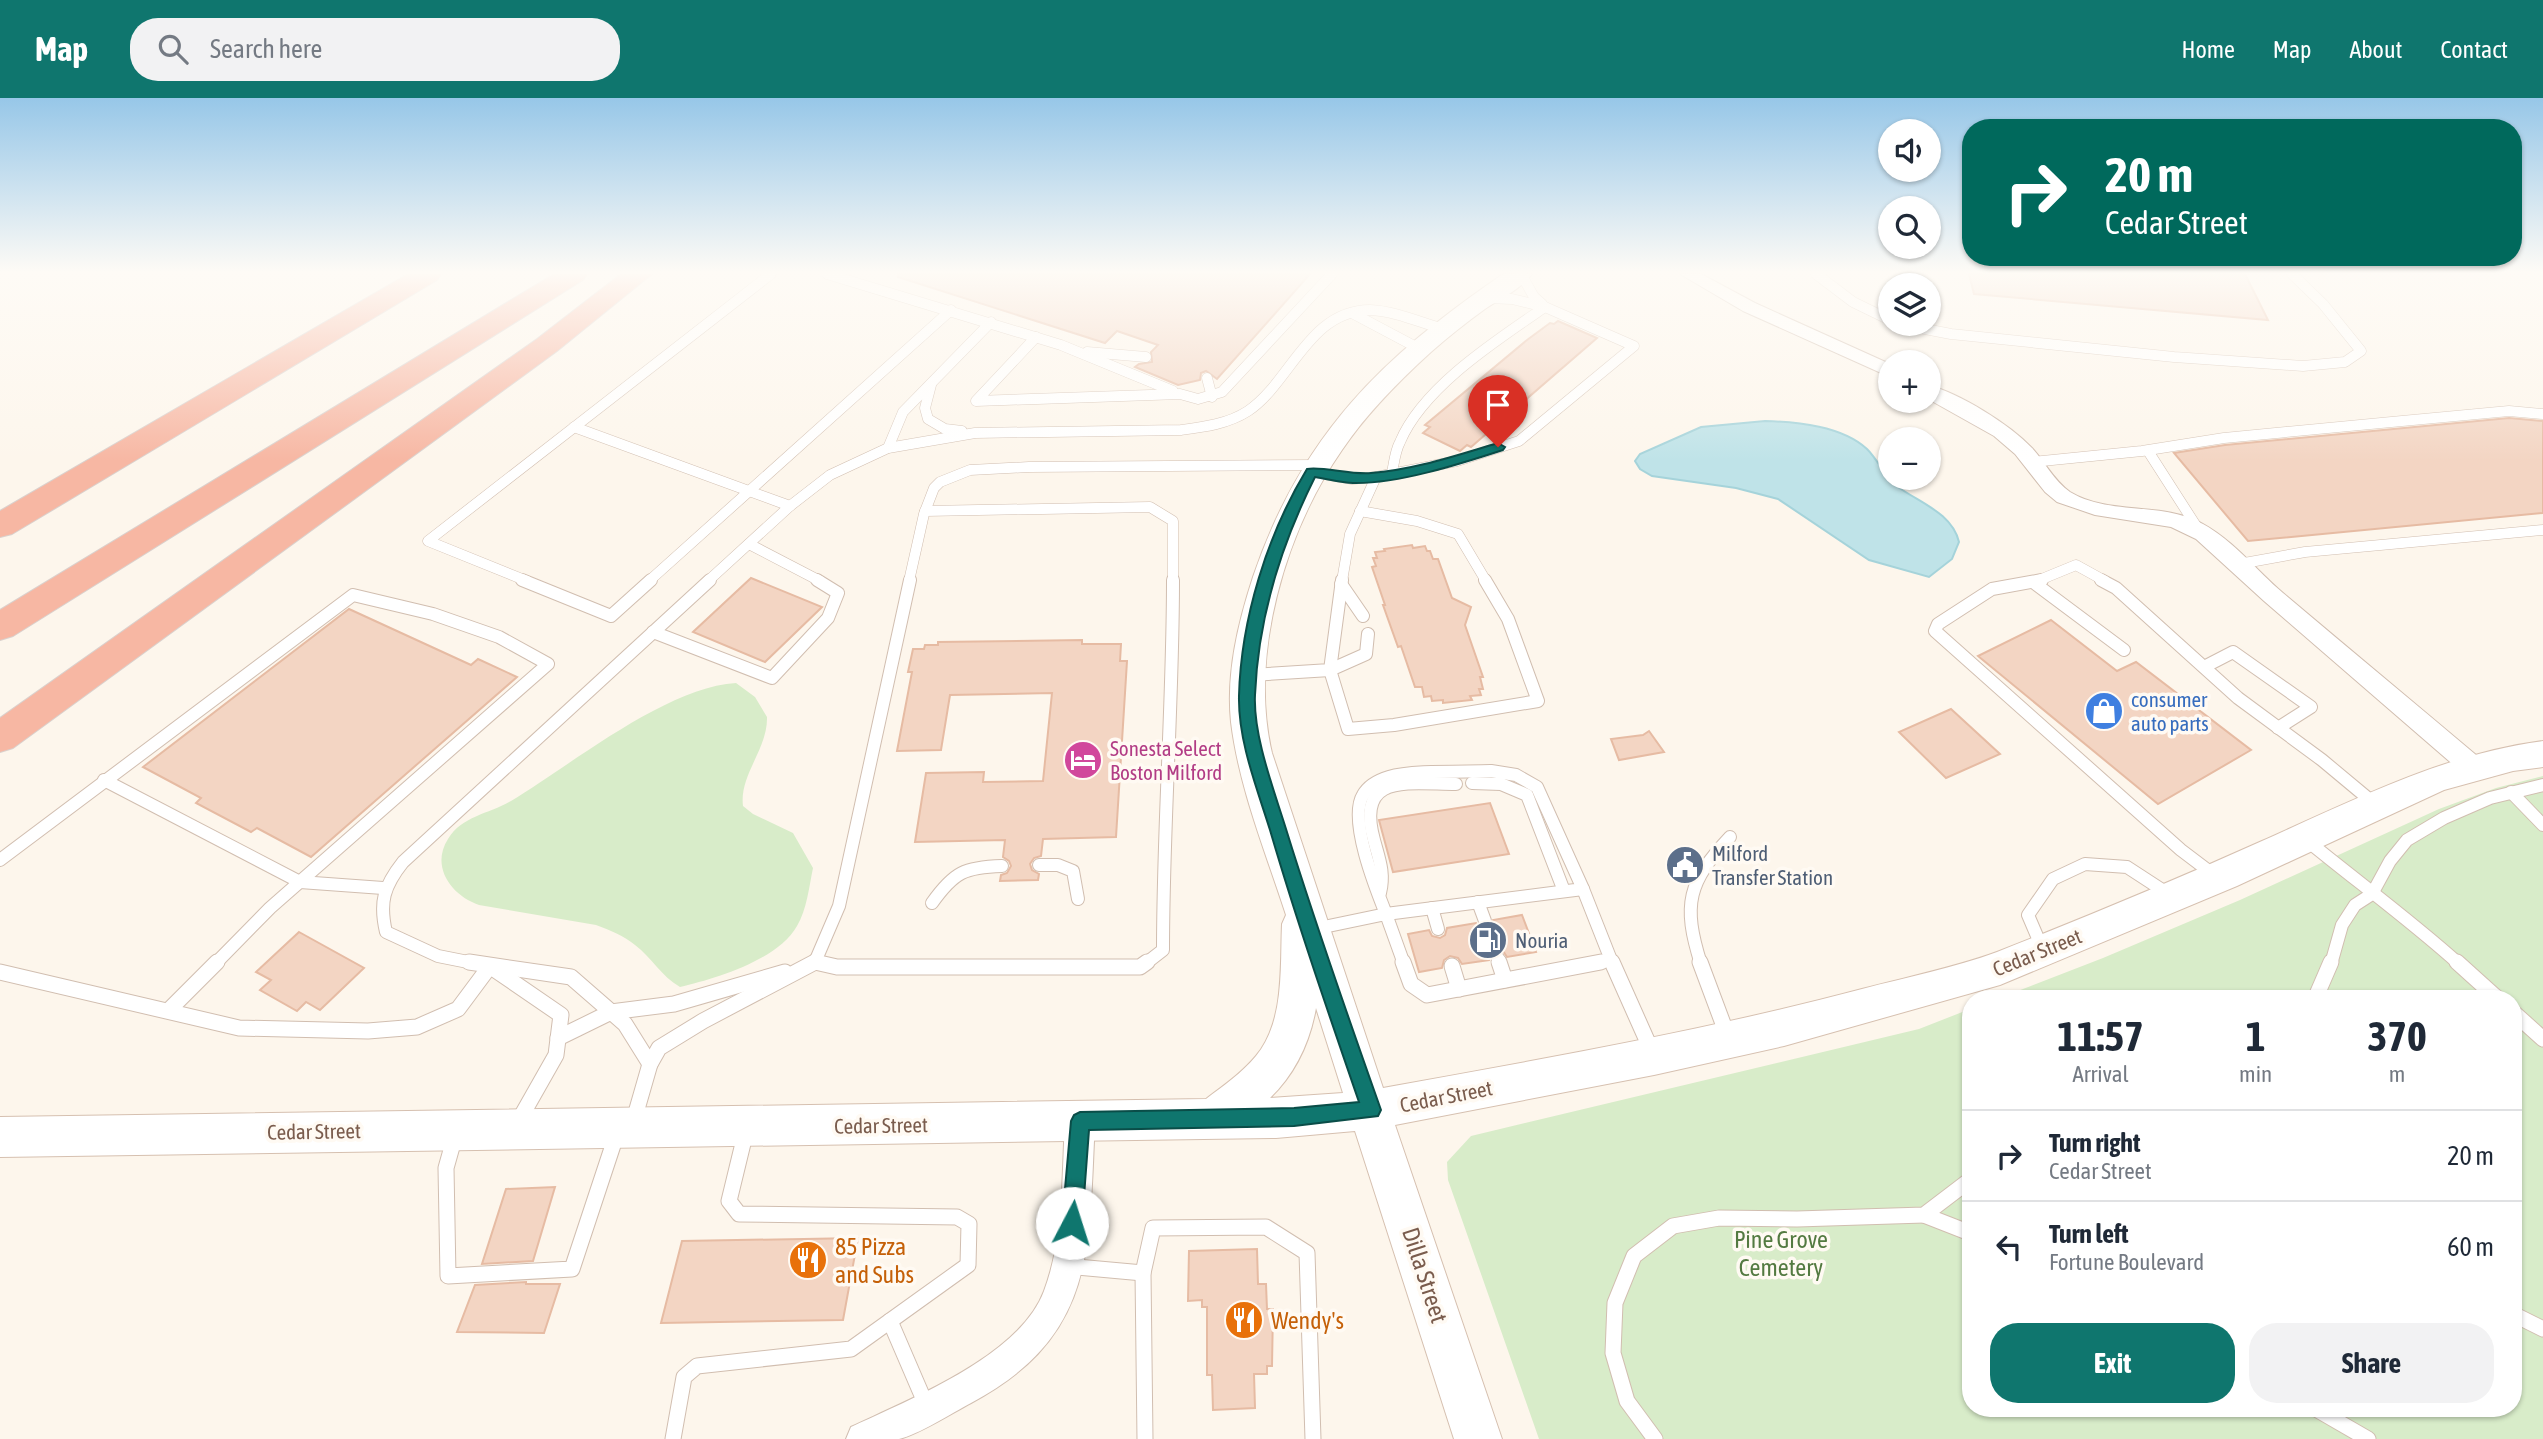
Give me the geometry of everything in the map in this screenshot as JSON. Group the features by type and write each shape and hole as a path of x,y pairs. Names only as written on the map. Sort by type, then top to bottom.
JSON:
{"highway":[{"path":"0,498 316,337"},
{"path":"0,526 322,337"},
{"path":"0,627 471,337"},
{"path":"0,738 558,337"}],"main road":[{"name":"Dilla Street","path":"1433,337 1376,388 1338,431 1292,510 1274,557 1258,612 1248,675 1248,721 1255,755 1306,918 1478,1439"},
{"name":"Cedar Street","path":"0,1137 1214,1119 1302,1117 1371,1110 1729,1041 2000,968 2217,877 2435,779 2473,767 2543,754"},
{"path":"1214,1119 1270,1070 1287,1042 1296,1013 1306,918"}],"street":[{"path":"1815,337 1878,365"},
{"path":"1941,398 2009,437 2054,491 2067,499 2087,506 2171,519 2200,532 2473,767"},
{"path":"863,1439 967,1387 1017,1352 1049,1315 1066,1266 1080,1121"}],"lane":[{"path":"690,337 428,541 611,617 921,337"},
{"path":"888,448 903,412 977,337"},
{"path":"1180,394 976,401 1037,337 1198,399 1222,392 1276,337"},
{"path":"931,384 925,408 928,419 946,429 975,433 1181,430 1213,427 1252,408 1312,337"},
{"path":"1396,337 1418,348"},
{"path":"1392,473 1400,440 1416,415 1502,337"},
{"path":"815,962 839,906 925,511 934,488 940,482 970,470 1029,467 1315,468 1352,479 1457,461 1519,441 1634,346 1613,337"},
{"path":"1981,337 2174,357 2303,366 2346,362 2361,351 2350,337"},
{"path":"1077,351 1146,356"},
{"path":"1207,379 1212,397"},
{"path":"2032,462 2148,451 2224,438 2402,421 2510,411 2543,414"},
{"path":"574,427 790,506"},
{"path":"650,1064 625,1024 571,977 439,956 386,932 380,908 383,888 403,862 790,506 830,475 888,448 975,433"},
{"path":"2148,451 2200,532"},
{"path":"1360,511 1416,520 1458,534 1508,619 1538,701 1348,729 1330,670 1350,534 1360,511 1376,477"},
{"path":"457,1129 446,1168 448,1276 572,1269 650,1064 659,1048 795,971 815,962 837,967 1140,967 1163,950 1163,872 1174,688 1173,521 1150,507 925,511"},
{"path":"2239,564 2305,552 2543,530"},
{"path":"653,632 772,678 828,618 838,593 802,570 749,544"},
{"path":"2217,877 2181,850 1935,631 1938,624 1992,589 2033,582 2076,565 2116,588 2238,698 2376,805"},
{"path":"2033,582 2124,650"},
{"path":"1341,584 1363,616"},
{"path":"0,860 353,595 433,614 499,637 548,664 270,908 169,1010"},
{"path":"1248,675 1330,670 1366,654 1368,634"},
{"path":"2204,667 2233,652 2311,707 2278,728"},
{"path":"1612,960 1427,995 1411,984 1379,897 1356,815 1361,796 1377,781 1392,776 1490,771 1516,775 1536,787 1583,889 1654,1057"},
{"path":"104,780 300,882 383,888"},
{"path":"1472,783 1501,783 1515,787 1527,795 1564,891"},
{"path":"1379,897 1384,876 1369,825 1369,810 1377,793 1388,787 1456,784"},
{"path":"2320,990 2328,973 2342,925 2355,905 2372,894 2390,861 2407,840 2444,818 2511,792 2543,785"},
{"path":"2511,792 2543,825"},
{"path":"1729,1041 1695,936 1690,907 1696,877 1730,837"},
{"path":"2304,838 2372,894 2420,928 2488,990"},
{"path":"2043,950 2028,915 2053,879 2085,864 2127,867 2172,896"},
{"path":"1040,865 1058,865 1073,871 1078,899"},
{"path":"932,903 958,872 976,867 1002,866"},
{"path":"1306,918 1386,914 1583,889"},
{"path":"1478,902 1485,921"},
{"path":"1432,908 1438,929"},
{"path":"1498,958 1506,980"},
{"path":"0,972 239,1028 368,1031 417,1027 458,1009 490,966"},
{"path":"490,966 561,1015 556,1055 514,1129"},
{"path":"1452,966 1459,989"},
{"path":"558,1038 611,1012 674,1004 772,974 795,971"},
{"path":"2522,1020 2543,1039"},
{"path":"673,1439 684,1377 697,1366 851,1349 968,1265 969,1224 957,1217 739,1214 729,1201 747,1128"},
{"path":"1924,1215 1962,1186"},
{"path":"1656,1439 1627,1401 1613,1353 1615,1303 1634,1256 1673,1226 1718,1219 1924,1215 1962,1230"},
{"path":"1145,1439 1143,1273 1153,1227 1266,1227 1307,1253 1313,1439"},
{"path":"1066,1266 1143,1273"},
{"path":"2522,1318 2543,1329"},
{"path":"890,1321 927,1407"},
{"path":"2330,1417 2368,1439"}],"green space":[{"path":"736,683 755,697 767,717 763,740 745,784 743,806 753,814 793,833 813,868 807,898 797,926 776,949 727,973 680,987 667,978 635,945 612,931 596,925 479,905 469,901 453,888 443,870 441,860 448,839 461,825 511,801 650,713 680,698 709,688"},
{"name":"Pine Grove Cemetery","path":"2543,776 2543,1439 1539,1439 1448,1180 1447,1162 1471,1136 1919,1029 1962,1012 1962,1417 2522,1417 2522,990 2020,990 2240,900 2439,809 2496,788"}],"water":[{"path":"1765,421 1791,423 1832,430 1857,441 1878,463 1878,490 1903,490 1950,523 1959,542 1952,559 1929,577 1869,560 1778,499 1736,488 1652,476 1640,469 1635,461 1640,454 1701,427"}],"building":[{"path":"1085,337 1111,337 1105,343"},
{"path":"1133,337 1255,337 1217,379 1206,371 1201,373 1200,380 1178,385 1135,367 1152,362 1151,352 1158,345"},
{"path":"1532,337 1597,338 1471,447 1467,445 1460,451 1423,433 1430,427 1425,425"},
{"path":"2509,418 2543,421 2543,513 2248,541 2174,453 2225,445"},
{"path":"1412,545 1413,548 1425,546 1433,559 1438,559 1452,598 1471,607 1465,625 1483,677 1480,677 1483,689 1479,689 1481,695 1470,696 1472,700 1443,703 1443,700 1432,701 1431,696 1424,697 1422,687 1415,687 1401,646 1398,647 1372,567 1376,566 1373,558 1377,558 1375,552 1385,551 1384,549"},
{"path":"751,578 822,607 765,662 693,632"},
{"path":"349,609 471,665 478,659 517,677 311,857 257,828 251,832 196,803 201,798 143,767"},
{"path":"2051,620 2117,671 2136,662 2251,750 2158,804 1978,656"},
{"name":"Sonesta Select Boston Milford","path":"1082,640 1082,644 1121,644 1120,661 1127,661 1116,837 1043,839 1041,856 1034,858 1030,864 1032,870 1039,874 1038,880 1000,881 1001,875 1007,873 1011,866 1003,857 1005,840 915,842 926,773 984,772 983,782 1043,781 1052,693 950,695 941,750 897,751 912,672 908,672 913,649 924,649 925,645 938,645 938,642"},
{"path":"1951,709 2000,754 1946,778 1899,732"},
{"path":"1649,731 1664,752 1619,760 1611,739 1643,735"},
{"path":"1490,803 1509,854 1393,872 1379,820"},
{"path":"1522,915 1536,952 1507,957 1503,951 1496,950 1491,953 1489,960 1462,964 1458,958 1450,956 1444,960 1442,968 1419,972 1408,934 1429,930 1432,936 1440,938 1445,935 1447,928 1476,923 1480,928 1487,929 1492,926 1493,920"},
{"path":"299,932 364,968 320,1010 306,1002 297,1011 260,990 271,980 256,972"},
{"path":"555,1187 533,1261 482,1264 506,1189"},
{"path":"858,1238 843,1320 661,1323 682,1241"},
{"name":"Wendy's","path":"1257,1249 1258,1284 1266,1284 1267,1309 1273,1309 1272,1366 1267,1366 1267,1374 1254,1374 1255,1408 1213,1410 1212,1375 1207,1375 1207,1307 1202,1307 1202,1300 1188,1301 1189,1251"},
{"path":"526,1282 560,1284 544,1333 457,1332 475,1285"}],"place":[{"name":"consumer auto parts","path":"2104,711"},
{"name":"Sonesta Select Boston Milford","path":"1083,760"},
{"name":"Milford Transfer Station","path":"1685,865"},
{"name":"Nouria","path":"1488,940"},
{"name":"85 Pizza and Subs","path":"808,1260"},
{"name":"Wendy's","path":"1244,1320"}],"route":[{"path":"1072,1223 1080,1121 1294,1117 1371,1110 1301,907 1255,755 1248,721 1247,698 1248,668 1255,628 1274,557 1292,510 1311,472 1352,479 1376,477 1457,461 1498,447"}]}
